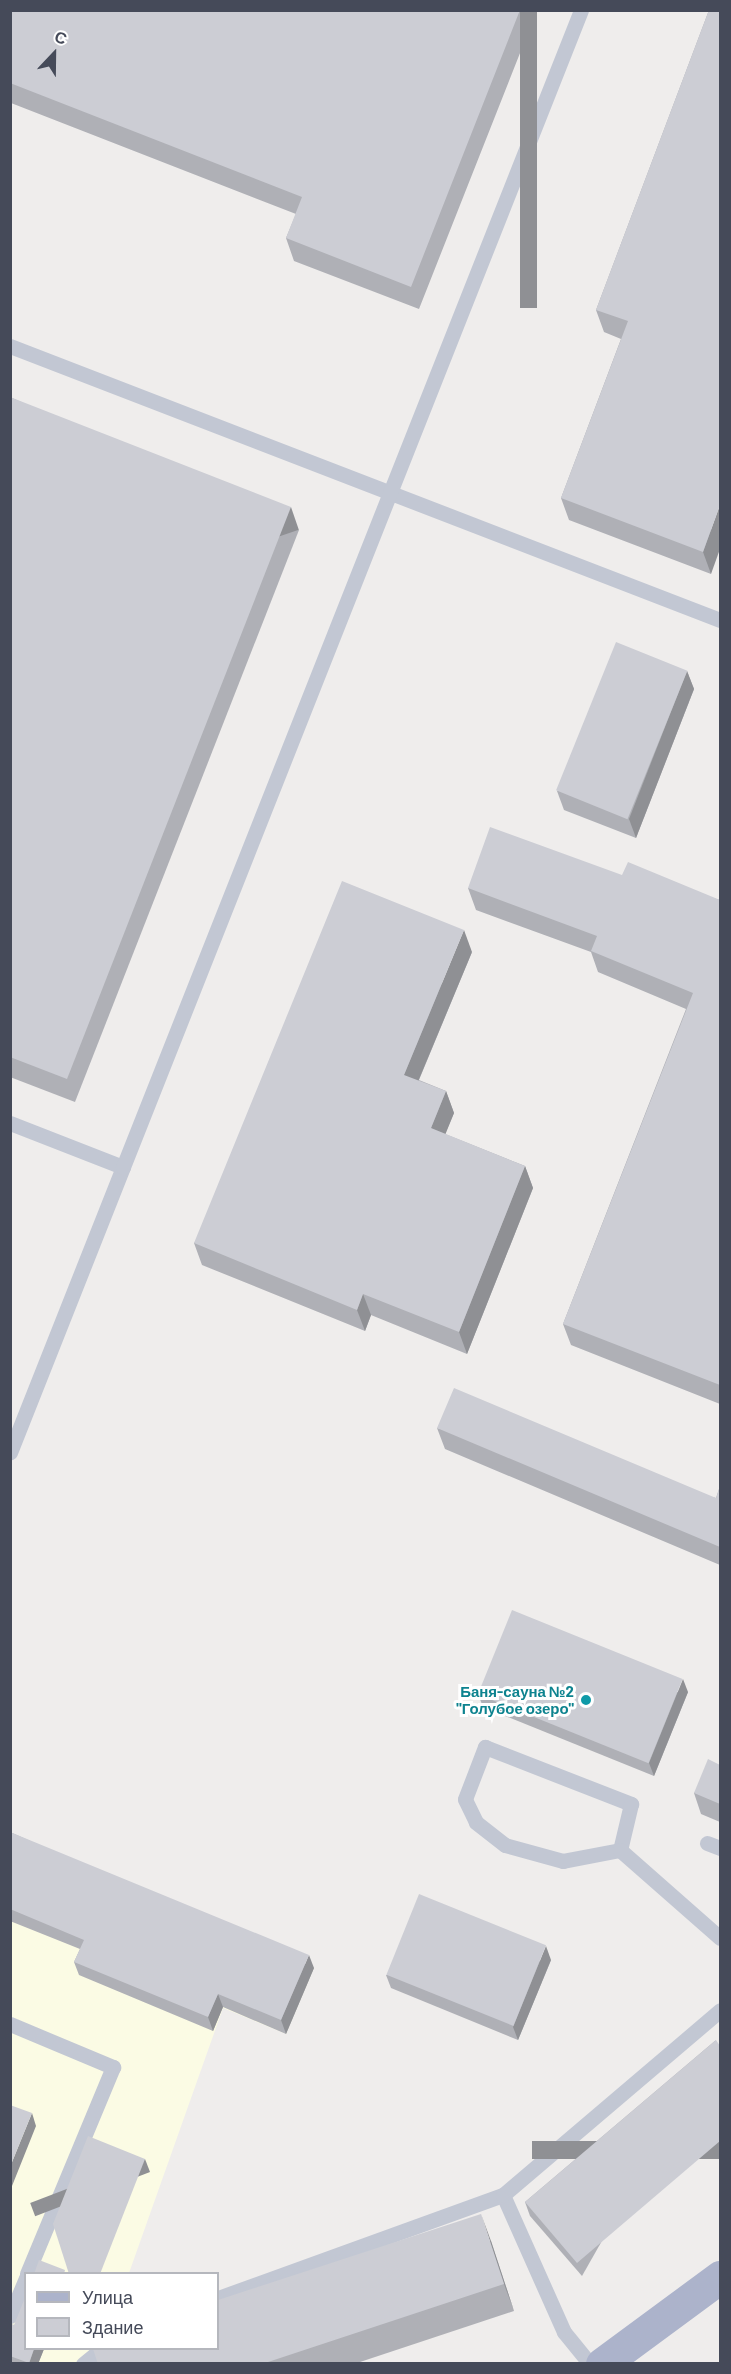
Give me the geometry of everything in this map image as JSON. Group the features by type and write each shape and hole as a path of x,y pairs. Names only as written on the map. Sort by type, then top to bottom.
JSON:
{"main road":[{"path":"602,2364 720,2277"}],"lane":[{"path":"10,1452 393,491 581,10"},
{"path":"10,346 393,491 720,620"},
{"path":"10,1123 123,1167"},
{"path":"485,1747 631,1804 620,1850 563,1861 505,1845 476,1822 465,1799 485,1747"},
{"path":"620,1850 720,1938"},
{"path":"219,2298 503,2195 720,2010"},
{"path":"10,2024 114,2067 28,2272"},
{"path":"503,2195 564,2332 590,2364"},
{"path":"10,2316 24,2283"},
{"path":"83,2364 102,2350"}],"shaded area":[{"path":"10,1843 314,1968 286,2034 223,2008 129,2272 24,2272 24,2350 103,2350 98,2363 11,2363"}],"building":[{"path":"10,10 520,10 411,287 286,238 302,197 10,83"},
{"path":"709,10 720,10 720,505 703,552 561,498 628,321 596,310"},
{"path":"10,397 291,507 67,1079 10,1057"},
{"path":"616,642 687,671 627,819 556,790"},
{"path":"490,827 622,875 628,862 720,900 720,1385 563,1324 693,993 591,951 597,936 468,888"},
{"path":"342,881 464,930 404,1075 446,1091 431,1128 525,1166 459,1332 363,1294 357,1310 194,1243"},
{"path":"454,1388 716,1498 720,1486 720,1547 437,1428"},
{"name":"Баня-сауна №2 \"Голубое озеро\"","path":"512,1610 683,1679 649,1763 478,1694"},
{"path":"708,1759 720,1765 720,1804 694,1793"},
{"path":"10,1832 309,1955 281,2020 218,1994 208,2017 74,1962 84,1940 10,1909"},
{"path":"419,1894 546,1945 513,2026 386,1975"},
{"path":"716,2040 720,2046 720,2141 577,2263 525,2202"},
{"path":"10,2105 32,2113 10,2167"},
{"path":"88,2136 145,2159 101,2272 68,2272 53,2224"},
{"path":"481,2214 504,2284 262,2364 98,2364 93,2350 219,2350 219,2300"},
{"path":"39,2260 65,2270 64,2272 35,2272"},
{"path":"24,2300 24,2350 34,2350 29,2363 10,2356 10,2324 14,2325"}],"place":[{"name":"Баня-сауна №2 \"Голубое озеро\"","path":"586,1700"}]}
